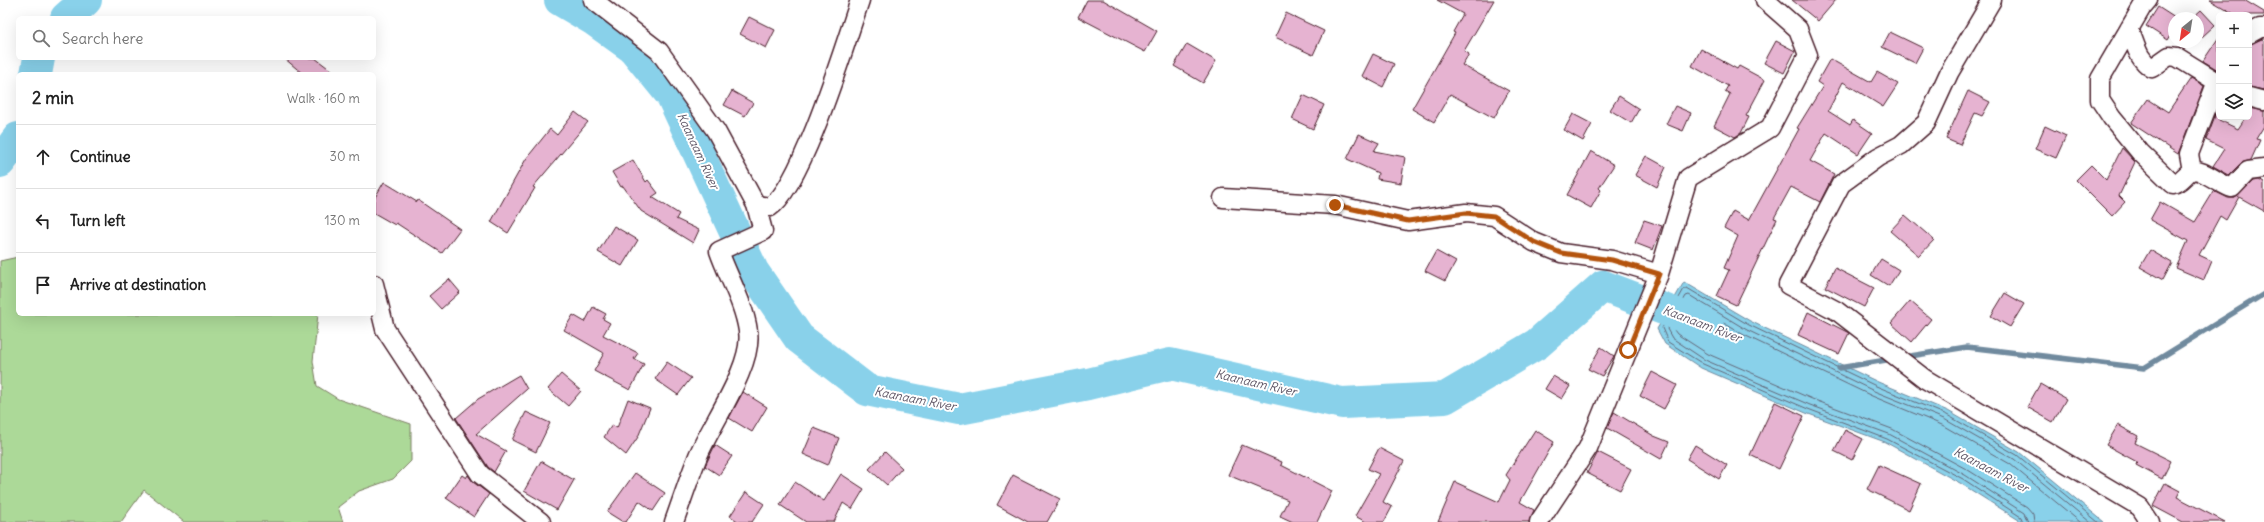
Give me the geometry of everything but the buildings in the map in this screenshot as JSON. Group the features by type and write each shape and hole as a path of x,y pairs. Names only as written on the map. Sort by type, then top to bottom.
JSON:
{"street":[{"path":"594,0 659,51 716,131 756,205 763,231 719,251 742,307 749,332 746,354 737,378 698,456 674,522"},
{"path":"756,205 770,207 777,203 786,191 812,136 860,0"},
{"path":"1539,522 1588,448 1659,274 1688,178 1770,128 1808,55 1798,29 1765,0"},
{"path":"1992,0 1950,73 1926,123 1901,145 1878,157 1841,184 1788,285 1837,311 1925,380 2140,507 2150,522"},
{"path":"2148,0 2142,7 2100,79 2100,100 2112,118 2140,152 2173,184 2178,183 2192,171 2199,170 2232,188 2248,171 2264,169"},
{"path":"2252,32 2260,28 2264,28"},
{"path":"2129,29 2138,55 2145,64 2152,68 2169,56 2176,57 2216,81"},
{"path":"2192,171 2189,154 2217,84"},
{"path":"2252,98 2264,101"},
{"path":"1223,198 1335,205 1408,221 1466,213 1494,216 1534,242 1561,253 1612,260 1659,274"},
{"path":"376,292 385,329 480,474 541,522"}],"green space":[{"path":"16,257 16,316 318,316 313,361 317,386 338,399 411,424 411,461 393,479 359,491 338,507 343,522 184,522 144,490 121,522 0,522 0,261"}],"water":[{"path":"1684,282 1750,321 1878,382 1948,411 2019,452 2104,522 2022,522 1960,483 1885,442 1806,413 1701,368 1665,344 1657,329"}],"waterway":[{"name":"Kaanaam River","path":"68,16 86,0"},
{"name":"Kaanaam River","path":"560,0 594,20 633,48 672,96 753,271 799,338 867,390 959,409 1088,384 1170,364 1342,403 1445,398 1537,344 1603,286 1708,326"},
{"name":"Kaanaam River","path":"36,72 39,60"},
{"name":"Kaanaam River","path":"0,162 16,141"},
{"path":"1904,357 1967,347 2144,368 2264,294"},
{"path":"1839,368 1892,359"}],"route":[{"path":"1335,205 1408,221 1466,213 1494,216 1504,221 1534,242 1561,253 1612,260 1659,274 1628,350"}]}
